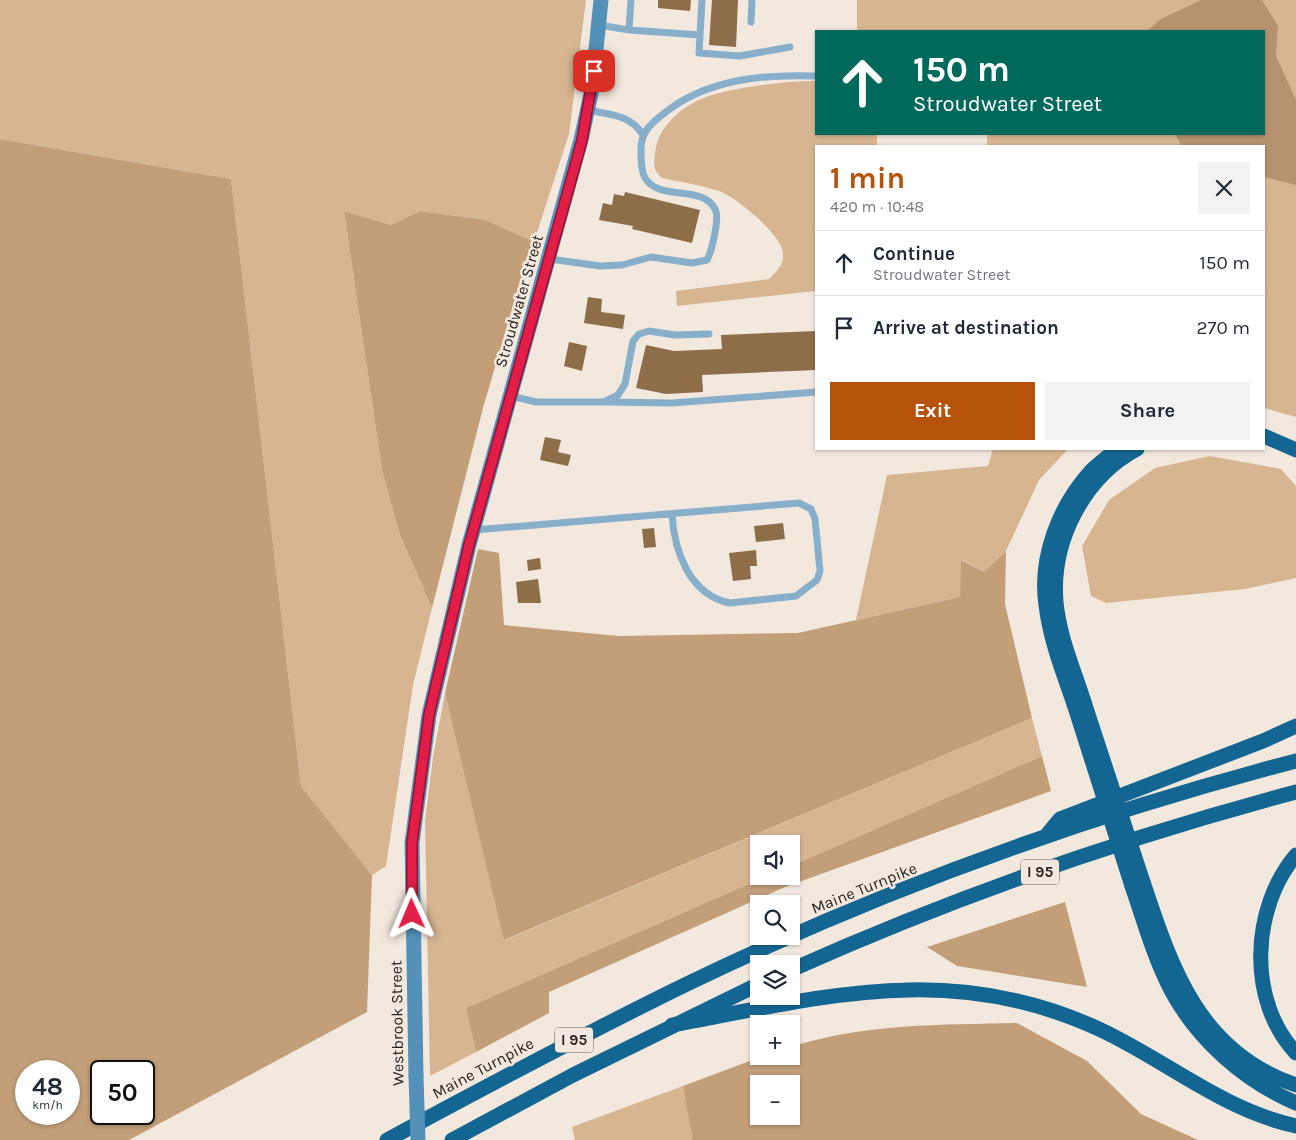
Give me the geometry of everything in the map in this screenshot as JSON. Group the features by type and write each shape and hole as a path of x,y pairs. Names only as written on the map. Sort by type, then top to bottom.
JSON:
{"highway":[{"path":"1265,425 1296,438"},
{"path":"1265,436 1296,450"},
{"path":"1117,450 1082,482 1064,509 1048,555 1045,604 1052,635 1079,703 1138,884 1163,974 1187,1016 1208,1041 1232,1063 1258,1082 1296,1103"},
{"path":"1079,703 1058,618 1056,586 1060,553 1070,522 1086,494 1108,470 1136,450"},
{"path":"1046,836 1060,818 1263,741 1296,726"},
{"name":"Maine Turnpike","path":"387,1140 545,1054 699,978 842,914 1046,836 1224,780 1296,761"},
{"name":"I 95","path":"800,966 942,906 1087,855 1183,824 1296,792"},
{"path":"1296,855 1282,874 1269,904 1261,952 1263,984 1272,1015 1287,1044 1296,1053"},
{"path":"1138,884 1176,973 1211,1028 1235,1050 1262,1068 1296,1084"},
{"name":"I 95","path":"452,1140 672,1025 750,988"},
{"path":"672,1025 850,992 915,989 988,995 1043,1007 1074,1017 1103,1031 1216,1096 1275,1122 1296,1126"}],"main road":[{"name":"Stroudwater Street","path":"453,609 473,530 550,259 588,110 601,0"},
{"name":"Westbrook Street","path":"418,1140 412,843 429,715 453,609"}],"lane":[{"path":"629,30 631,0"},
{"path":"702,0 699,53 740,56 790,47"},
{"path":"751,22 752,0"},
{"path":"599,25 629,30 700,35"},
{"path":"550,259 600,266 622,265 651,257 692,263 707,260 717,216 715,209 701,197 658,189 644,177 640,148 643,135 648,126 686,97 726,82 793,75 815,76"},
{"path":"588,110 629,119 637,124 643,135"},
{"path":"604,402 618,395 625,384 633,341 639,334 649,331 675,335 709,334"},
{"path":"511,396 536,402 672,403 815,392"},
{"path":"473,530 799,503 811,510 815,519 820,570 817,580 796,596 730,603 723,602 702,588 686,568 677,551 672,514"}],"shaded area":[{"path":"0,0 586,0 569,134 534,242 486,220 420,211 391,225 344,211 382,470 400,535 432,608 413,685 386,866 372,875 301,786 231,179 0,139"},
{"path":"857,0 1296,0 1296,417 1265,408 1265,145 987,145 987,135 1265,135 1265,30 857,30"},
{"path":"1201,0 1262,0 1278,26 1276,56 1296,100 1296,185 1265,177 1265,145 1181,145 1176,135 1265,135 1265,30 1148,30 1161,19"},
{"path":"815,81 815,135 877,135 877,145 815,145 815,291 677,306 676,291 769,279 781,264 783,253 781,245 767,227 757,217 727,195 705,187 662,178 659,175 654,161 656,147 663,131 668,123 682,110 706,97 760,85"},
{"path":"0,139 231,179 301,786 372,875 367,1012 129,1140 0,1140"},
{"path":"344,211 391,225 420,211 486,220 534,242 526,261 483,408 432,608 400,535 382,470"},
{"path":"993,450 1067,450 1039,480 1006,551 984,572 962,560 960,597 856,620 887,475 988,466"},
{"path":"1210,456 1281,469 1296,486 1296,578 1245,589 1106,603 1091,596 1082,546 1109,500 1155,468"},
{"path":"478,549 499,553 504,625 619,636 798,633 960,597 961,560 984,572 1006,551 1005,604 1032,718 504,940 445,693"},
{"path":"445,693 505,940 750,837 750,883 466,1008 476,1052 430,1076 425,821 433,757"},
{"path":"1032,718 1042,756 800,862 800,835 754,835"},
{"path":"1042,756 1051,791 800,882 800,862"},
{"path":"750,883 750,885 791,885 767,895 750,895 750,903 549,992 549,1013 476,1052 466,1008"},
{"path":"1065,902 1087,987 957,966 927,947"},
{"path":"1017,1023 1087,1061 1141,1114 1198,1140 693,1140 683,1086 750,1061 750,1065 800,1065 800,1044 819,1039 875,1029 932,1025"},
{"path":"683,1086 686,1101 708,1140 575,1140 572,1127"}],"building":[{"path":"658,0 691,0 690,11 658,8"},
{"path":"712,0 738,0 736,47 709,45"},
{"path":"625,192 700,210 692,243 632,229 633,226 599,220 603,203 612,205 614,194 624,196"},
{"path":"588,297 602,299 601,312 625,315 623,329 584,323"},
{"path":"815,331 815,370 702,375 703,392 666,394 636,388 646,345 674,351 722,349 721,335"},
{"path":"569,342 587,346 582,371 564,366"},
{"path":"545,437 561,440 558,452 571,455 568,466 540,460"},
{"path":"783,523 785,539 756,542 754,526"},
{"path":"654,528 656,547 644,548 642,529"},
{"path":"756,550 757,566 750,566 751,579 733,581 729,553"},
{"path":"540,558 541,569 528,571 527,560"},
{"path":"538,579 541,603 518,603 516,582"}],"route":[{"path":"412,914 412,843 429,715 469,545 582,140 594,71"}]}
